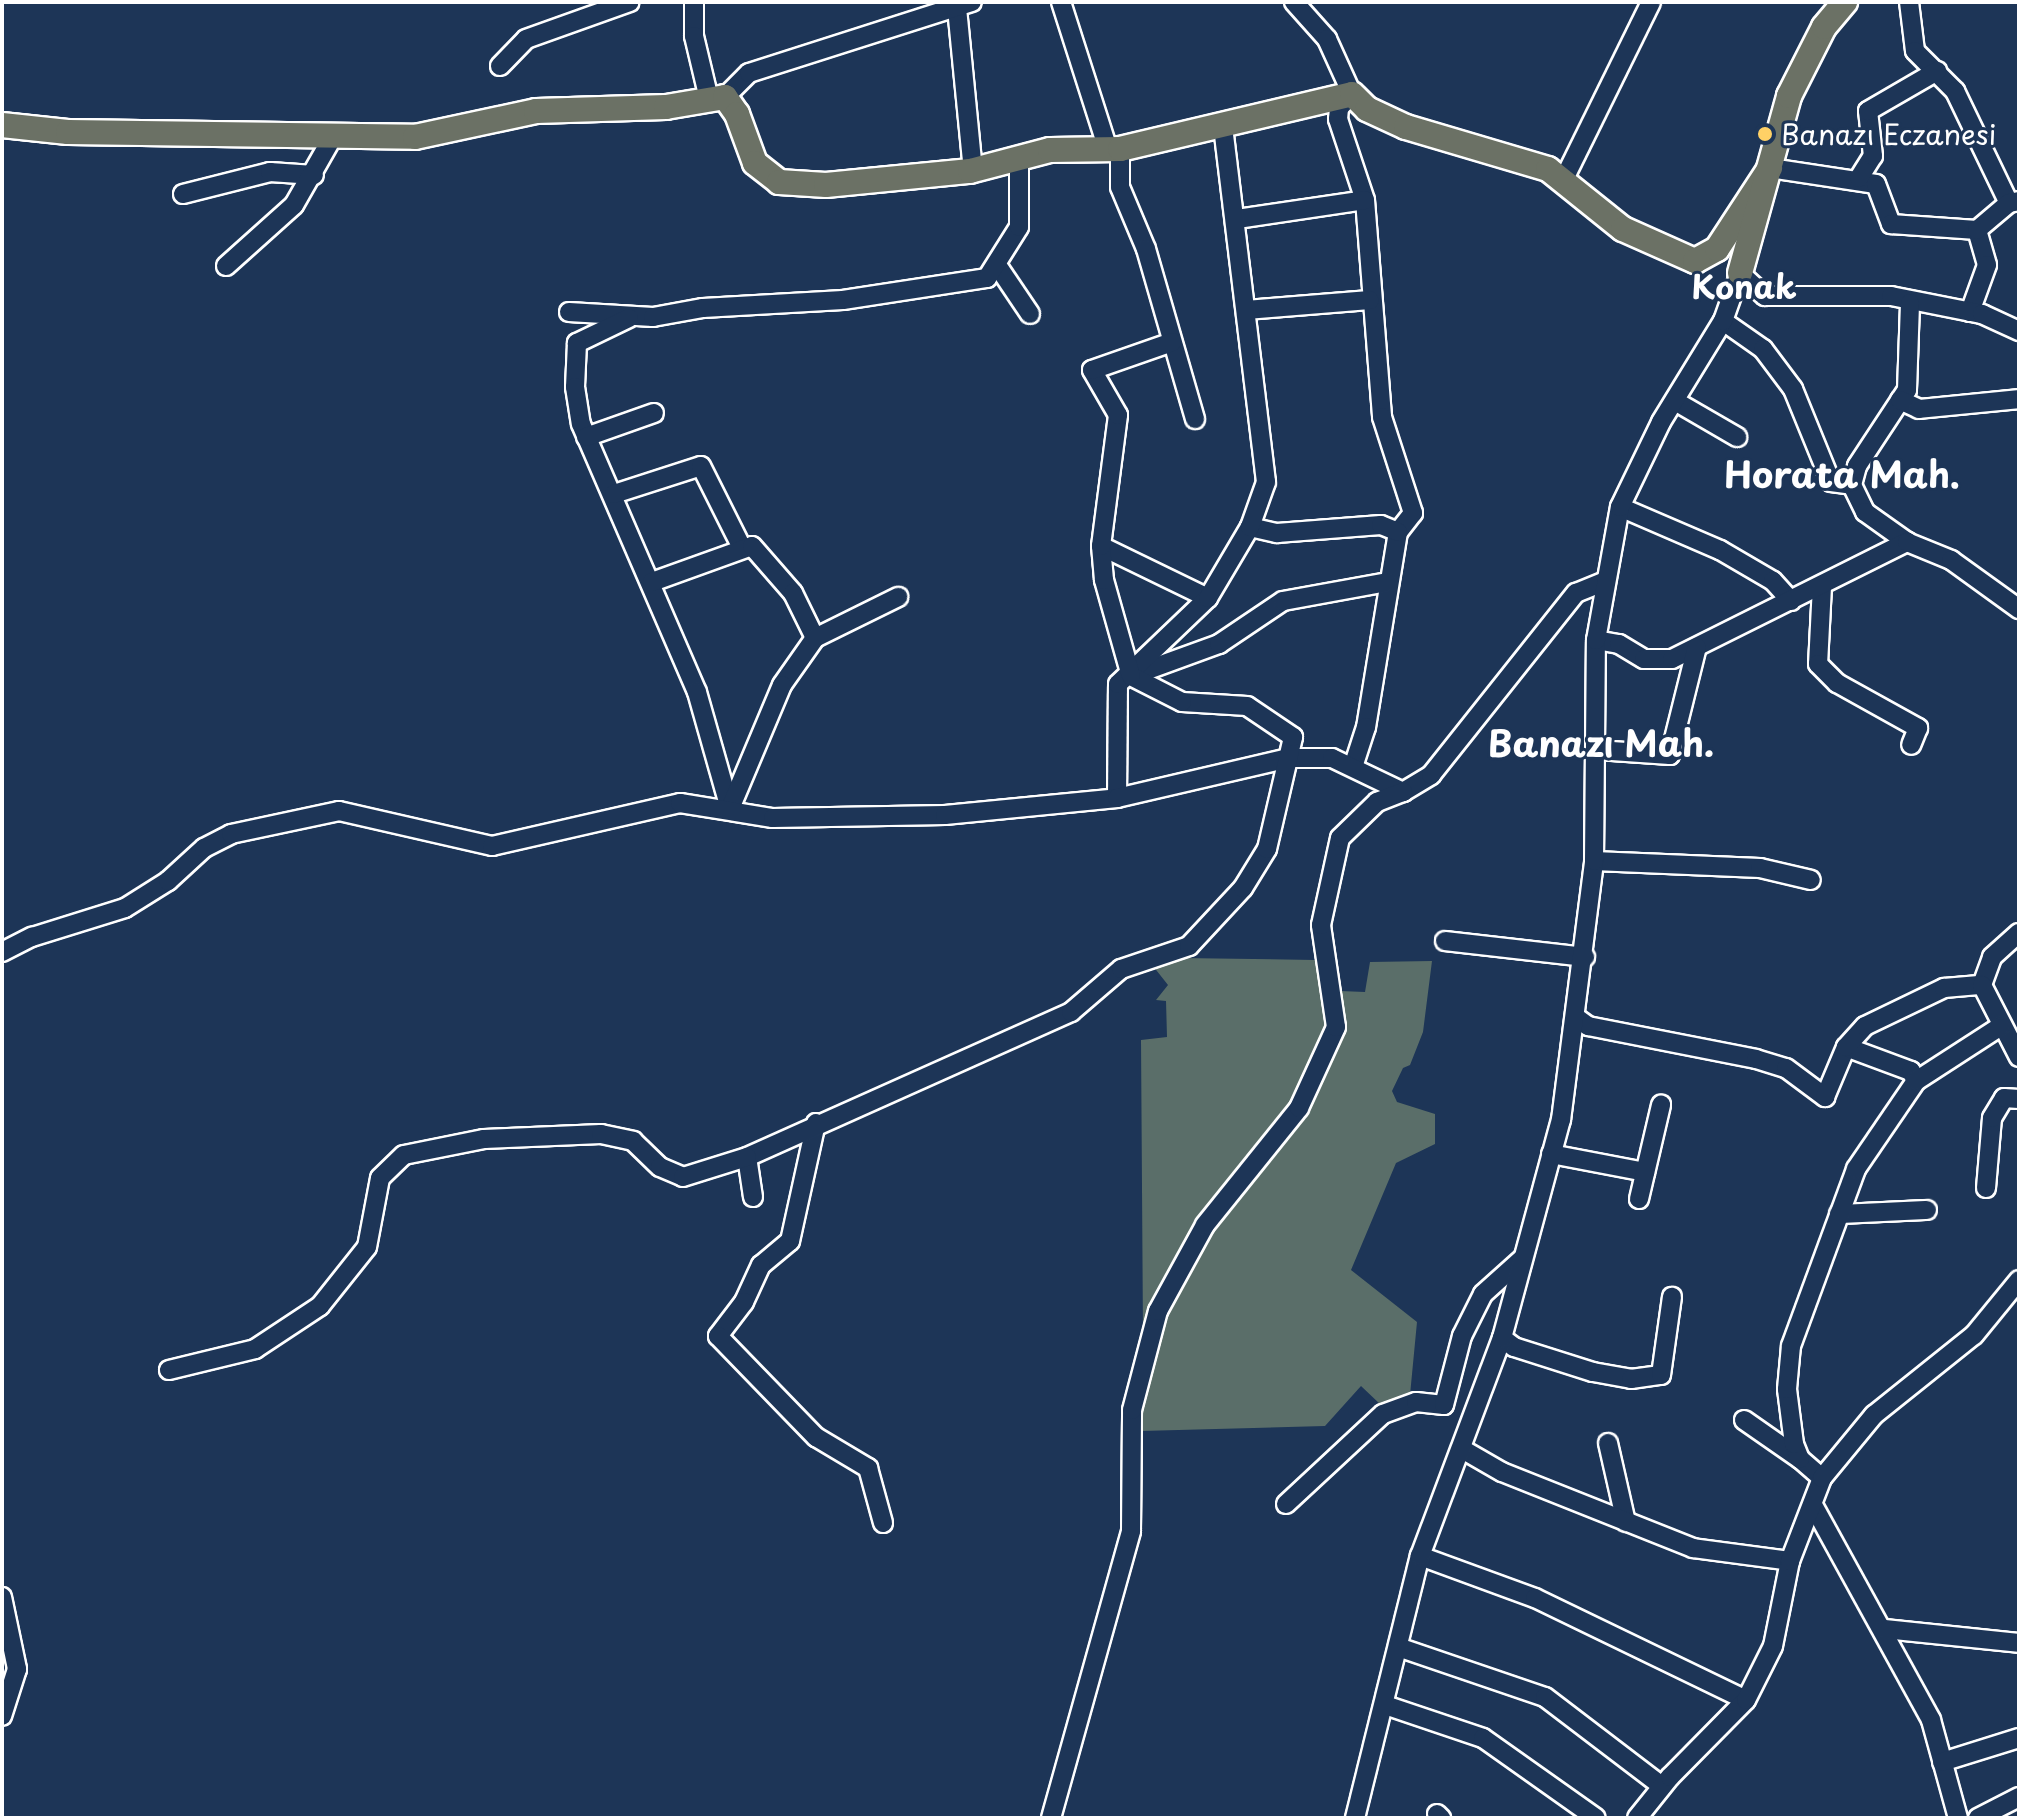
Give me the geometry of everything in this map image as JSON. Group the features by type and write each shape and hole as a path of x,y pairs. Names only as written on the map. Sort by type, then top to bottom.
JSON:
{"main road":[{"path":"1738,284 1789,96 1824,27 1845,2"},
{"path":"2,125 68,132 415,137 536,111 666,107 717,98 737,114 755,163 779,182 902,181 973,170 1050,150 1114,149 1352,94 1367,109 1406,127 1548,169 1623,229 1695,261 1717,249 1770,168"}],"street":[{"path":"500,66 526,39 630,2"},
{"path":"694,2 694,36 717,98 749,73 964,5 973,170"},
{"path":"1061,2 1114,149 1120,187 1146,249 1195,419"},
{"path":"1294,2 1327,39 1352,94 1339,108 1338,119 1365,200 1370,300 1382,417 1413,513 1398,532 1366,727 1353,767"},
{"path":"1564,179 1651,2"},
{"path":"1770,168 1859,178 1876,184 1891,224 1977,230 2014,202 1955,91 1915,51 1909,2"},
{"path":"1859,178 1873,156 1868,111 1937,71"},
{"path":"1131,676 1208,598 1250,527 1266,482 1237,219 1223,126"},
{"path":"226,266 294,205 314,175 334,135"},
{"path":"569,312 629,318 945,287 987,278 1019,227 1019,158"},
{"path":"183,194 270,172 314,175"},
{"path":"1237,219 1365,200"},
{"path":"1970,312 1987,265 1977,230"},
{"path":"997,265 1030,314"},
{"path":"1355,1818 1420,1556 1502,1338 1551,1154 1577,1018 1585,957 1594,861 1596,640 1620,507 1675,401 1723,321 1738,284 1765,296 1876,296 1970,312 2019,331"},
{"path":"1246,310 1370,300"},
{"path":"1910,303 1907,390 1857,466 1852,485 1865,512 1907,542 1951,560 2019,609"},
{"path":"629,318 577,343 575,387 586,437 614,494 697,692 730,809"},
{"path":"1723,321 1763,349 1793,389 1831,482 1852,485"},
{"path":"169,1370 255,1349 320,1306 367,1247 380,1178 387,1166 404,1155 484,1139 601,1134 633,1141 660,1167 683,1177 747,1157 816,1123 1071,1012 1121,969 1189,946 1243,888 1267,849 1293,737 1247,706 1182,702 1131,676 1104,580 1101,546 1118,415 1092,370 1172,342"},
{"path":"1900,400 1919,409 2019,399"},
{"path":"1675,401 1737,437"},
{"path":"586,437 654,413"},
{"path":"614,494 701,466 742,548"},
{"path":"1620,507 1720,550 1773,581 1791,601"},
{"path":"1250,527 1277,533 1381,525 1398,532"},
{"path":"1596,640 1619,644 1644,659 1672,659 1907,542"},
{"path":"1101,546 1208,598"},
{"path":"652,582 742,548 761,550 793,593 815,638"},
{"path":"1051,1818 1131,1531 1132,1410 1158,1311 1205,1225 1299,1108 1336,1027 1321,925 1340,838 1377,802 1403,792 1431,775 1576,593 1605,581"},
{"path":"1117,798 1118,684 1131,676 1219,644 1283,601 1388,582"},
{"path":"1822,586 1818,664 1837,683 1918,728 1911,745"},
{"path":"730,809 782,685 815,638 898,597"},
{"path":"1597,750 1670,755 1697,647"},
{"path":"2,952 125,908 168,881 204,848 231,834 339,811 380,817 419,833 492,846 680,803 773,818 945,815 1117,798 1289,758 1332,758 1403,792"},
{"path":"1594,861 1760,868 1811,880"},
{"path":"1982,985 1992,957 2019,933"},
{"path":"1445,941 1585,957"},
{"path":"1577,1018 1588,1026 1756,1059 1786,1068 1825,1097 1846,1047 1865,1026 1944,988 1982,985"},
{"path":"1982,985 2009,1030 2019,1057"},
{"path":"1800,1459 1788,1402 1791,1346 1856,1169 1916,1081 2009,1030"},
{"path":"1846,1047 1911,1071 1916,1081"},
{"path":"1986,1188 1992,1118 2004,1098 2019,1099"},
{"path":"1639,1199 1661,1105"},
{"path":"816,1123 790,1241 761,1265 744,1302 718,1336 816,1437 868,1468 883,1523"},
{"path":"1551,1154 1645,1172"},
{"path":"747,1157 753,1197"},
{"path":"1839,1214 1927,1210"},
{"path":"1286,1504 1383,1414 1416,1402 1444,1405 1462,1336 1483,1294 1523,1258"},
{"path":"1637,1818 1662,1786 1746,1700 1773,1646 1790,1561 1822,1478 1874,1415 1974,1335 2019,1280"},
{"path":"1502,1338 1514,1347 1593,1372 1631,1379 1661,1375 1672,1297"},
{"path":"1744,1420 1822,1478"},
{"path":"1608,1443 1626,1522"},
{"path":"1462,1449 1502,1472 1693,1548 1790,1561"},
{"path":"1813,1505 1884,1629 1931,1720 1952,1813"},
{"path":"1420,1556 1535,1598 1746,1700"},
{"path":"2,1597 17,1669 2,1716"},
{"path":"1884,1629 2019,1643"},
{"path":"1398,1647 1545,1697 1662,1786"},
{"path":"1385,1705 1483,1738 1596,1818"},
{"path":"1942,1762 2019,1738"},
{"path":"1978,1818 2019,1797"}],"green space":[{"path":"1180,958 1315,960 1326,1027 1292,1101 1199,1220 1143,1336 1141,1040 1167,1037 1166,1001 1156,1000 1168,985 1153,966"},
{"path":"1432,961 1423,1032 1410,1065 1403,1068 1392,1091 1397,1102 1435,1114 1435,1144 1396,1163 1351,1270 1417,1322 1410,1395 1381,1405 1361,1386 1325,1426 1141,1431 1139,1406 1167,1315 1207,1238 1309,1106 1344,1029 1340,991 1365,992 1370,962"}],"place":[{"name":"Banazı Eczanesi","path":"1765,134"}],"district":[{"name":"Konak","path":"1744,286"},
{"name":"Horata Mah.","path":"1842,474"},
{"name":"Banazı Mah.","path":"1601,743"}]}
